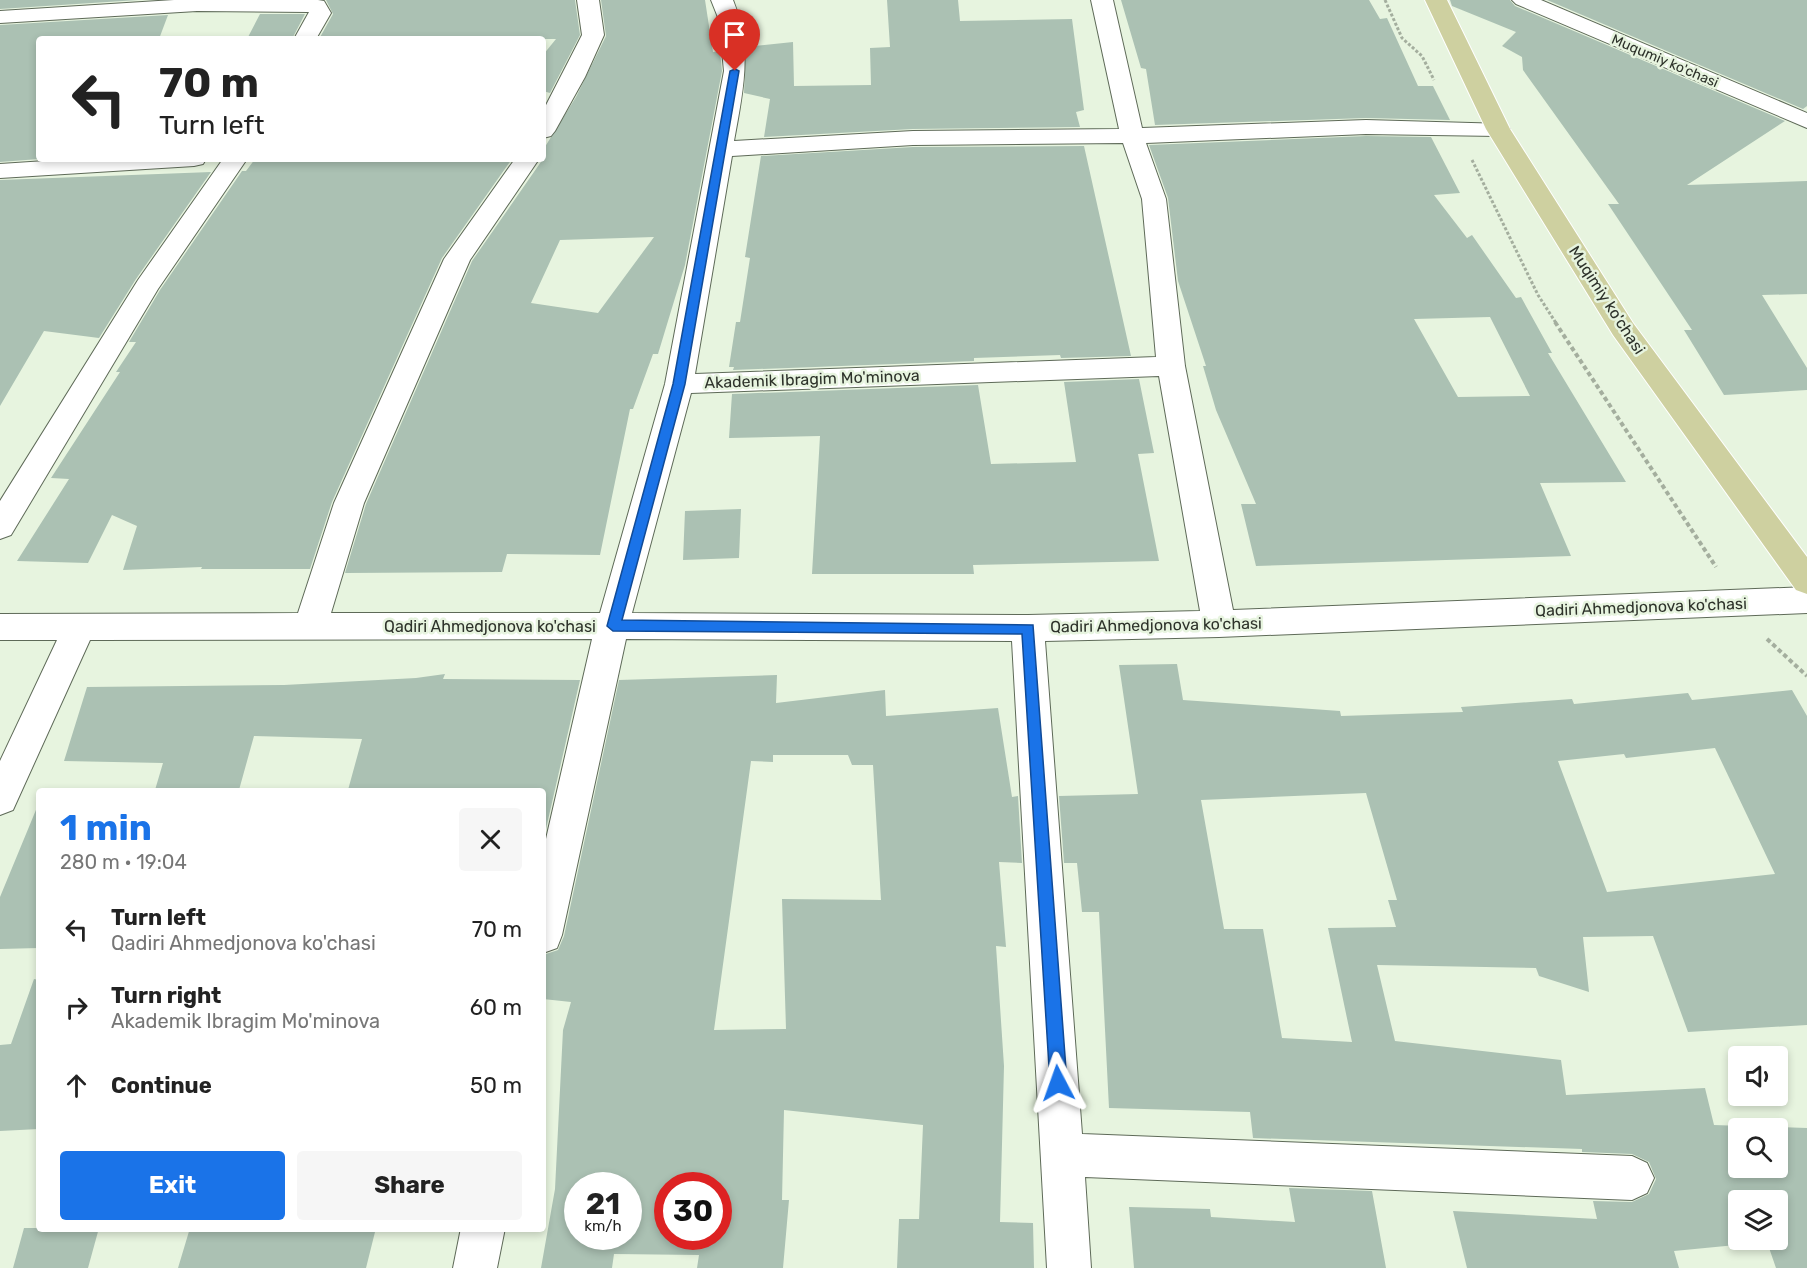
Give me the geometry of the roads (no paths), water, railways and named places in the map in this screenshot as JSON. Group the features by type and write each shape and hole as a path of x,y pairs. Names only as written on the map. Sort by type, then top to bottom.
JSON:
{"main road":[{"name":"Muqimiy ko'chasi","path":"1436,0 1498,129 1623,329 1807,581"}],"street":[{"path":"546,126 574,77 593,35 588,0"},
{"path":"546,922 612,631 679,384 735,71 730,20 722,0"},
{"path":"1102,0 1132,136 1154,199 1170,366 1219,624"},
{"name":"Muqumiy ko'chasi","path":"1523,0 1807,121"},
{"path":"0,17 197,5 316,6 320,13 307,36"},
{"path":"720,149 913,138 1132,136 1366,127 1498,129"},
{"path":"0,171 146,162"},
{"path":"0,527 147,286 233,162"},
{"path":"310,627 349,503 457,259 525,162"},
{"name":"Akademik Ibragim Mo'minova","path":"679,384 1170,366"},
{"name":"Qadiri Ahmedjonova ko'chasi","path":"0,627 310,627 612,631 1028,628 1219,624 1807,600"},
{"path":"0,799 80,627"},
{"path":"1028,628 1069,1268"},
{"path":"1063,1155 1632,1178"},
{"path":"475,1268 482,1232"}]}
